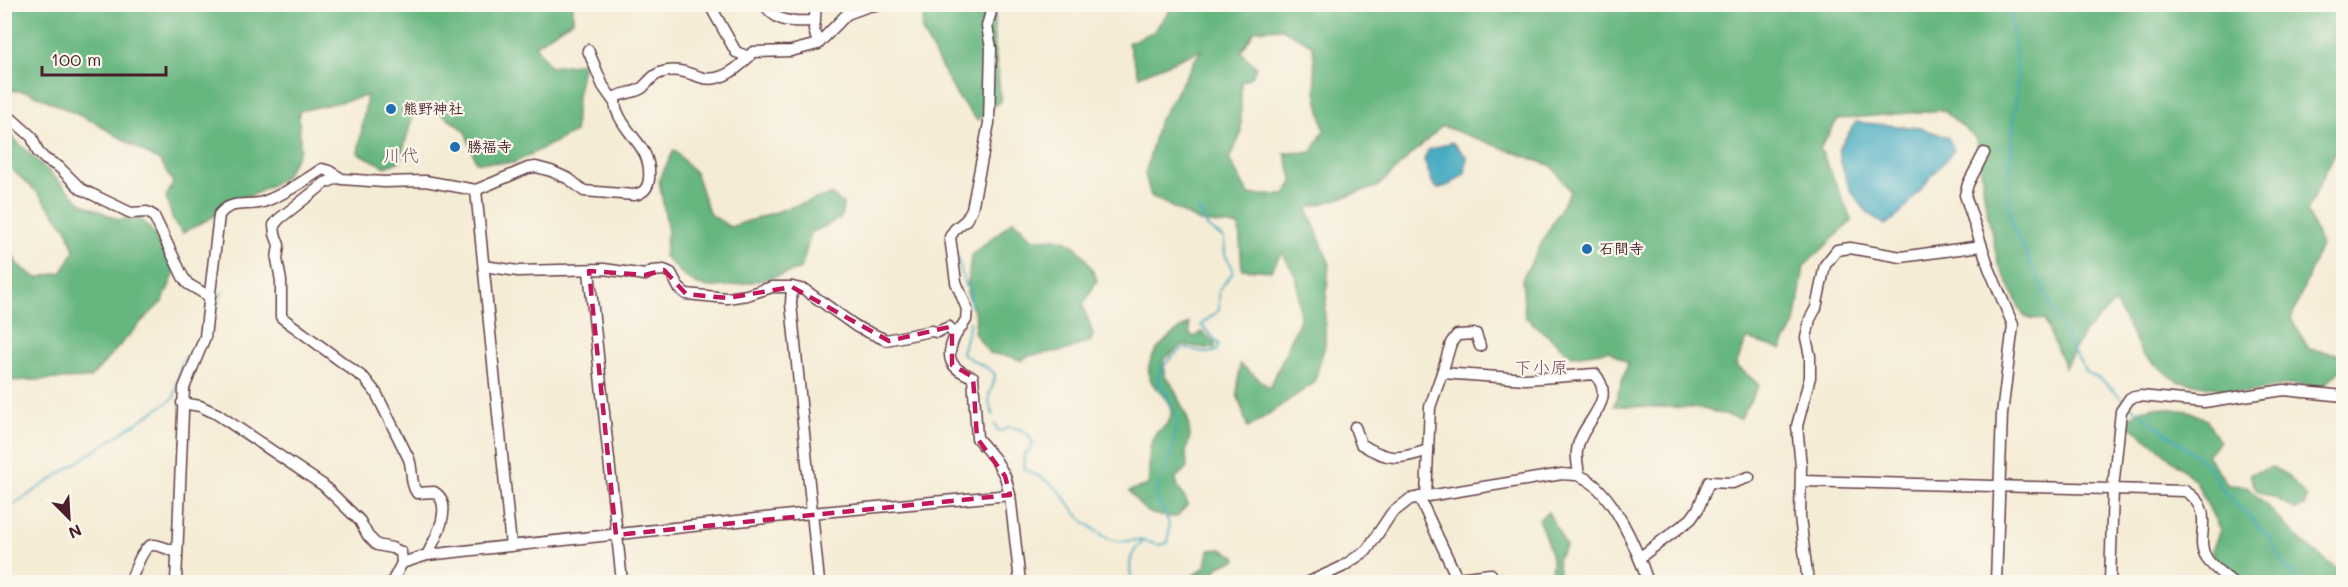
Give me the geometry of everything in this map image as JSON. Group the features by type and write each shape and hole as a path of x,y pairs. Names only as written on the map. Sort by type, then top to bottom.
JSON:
{"street":[{"path":"707,4 736,52 749,57"},
{"path":"764,4 772,15 783,21 815,21"},
{"path":"816,4 814,30 818,44"},
{"path":"427,555 441,528 443,513 441,498 434,492 417,493 414,489 413,469 409,459 376,393 365,379 281,317 279,245 274,225 325,183 338,178 384,182 425,181 476,190 528,168 536,167 569,179 584,191 641,193 648,184 649,162 644,149 617,112 615,97 639,90 653,76 669,70 691,72 701,78 710,78 729,73 753,52 791,51 818,44 848,14 869,6 884,4"},
{"path":"993,4 987,26 991,48 989,123 972,210 966,220 955,228 950,237 956,282 967,309 966,320 950,346 952,365 957,372 973,377 977,438 995,459 1005,476 1010,495 1020,582"},
{"path":"588,50 603,86 615,103"},
{"path":"4,112 32,137 38,152 45,159 59,167 81,189 131,213 147,212 154,216 183,277 188,284 210,297"},
{"path":"1983,153 1965,195 1981,246 2013,326 2002,414 1996,582"},
{"path":"176,582 182,403 189,372 205,337 219,215 222,210 240,203 261,203 321,169 330,171 338,178"},
{"path":"476,190 511,546"},
{"path":"1808,582 1800,517 1801,481 1797,426 1810,377 1810,356 1806,338 1810,319 1816,308 1825,265 1837,250 1850,248 1901,257 1981,246"},
{"path":"484,266 518,271 604,269 645,274 664,270 671,273 679,288 686,294 727,298 747,295 772,286 792,286 805,290 857,327 886,340 931,331 937,332 949,327 955,336"},
{"path":"589,271 622,582"},
{"path":"792,286 791,304 819,582"},
{"path":"1480,346 1476,334 1457,335 1451,343 1430,407 1428,450 1422,497 1457,578 1491,574"},
{"path":"1442,373 1526,379 1595,374 1602,382 1603,402 1581,437 1577,451 1579,475"},
{"path":"2110,582 2113,489 2121,411 2130,398 2140,396 2204,402 2284,390 2343,396"},
{"path":"182,403 200,406 217,414 323,485 360,521 368,536 378,545 401,552 402,563 392,582"},
{"path":"1355,427 1361,444 1388,458 1406,458 1428,450"},
{"path":"1316,581 1367,550 1391,514 1410,499 1562,474 1579,475 1594,483 1612,507 1639,558 1648,582"},
{"path":"1639,558 1691,519 1698,509 1709,482 1732,483 1749,477"},
{"path":"1801,481 2185,491 2194,496 2201,507 2204,521 2202,545 2206,559 2232,582"},
{"path":"402,563 427,555 811,513 1010,495"},
{"path":"130,582 144,550 149,546 154,545 177,552"}],"highlighted area":[{"path":"664,270 686,294 727,298 792,287 889,341 949,327 952,331 952,365 973,377 977,438 1005,476 1010,495 616,535 589,271 645,275"}],"green space":[{"path":"931,4 996,5 994,38 1001,101 977,120 957,96 922,31 924,7"},
{"path":"1175,4 2343,5 2343,136 2307,211 2321,245 2291,319 2309,349 2343,355 2343,368 2322,387 2294,384 2245,393 2177,381 2142,354 2115,302 2084,333 2065,367 2044,320 2024,317 1998,263 1985,201 1977,139 1943,110 1838,119 1820,148 1852,221 1804,266 1795,324 1781,349 1747,339 1736,365 1759,385 1740,419 1700,408 1614,406 1628,363 1609,351 1572,356 1525,317 1522,279 1570,191 1552,166 1442,126 1377,187 1307,208 1329,262 1325,345 1314,383 1248,428 1237,394 1240,364 1270,388 1300,319 1297,279 1282,252 1271,271 1242,269 1239,226 1200,222 1151,196 1145,175 1158,123 1201,50 1139,76 1128,43 1153,32","holes":["1281,28 1313,46 1316,92 1324,130 1312,152 1285,153 1293,182 1285,195 1249,195 1229,159 1241,134 1241,82 1252,77 1256,67 1241,52 1255,30"]},
{"path":"5,5 573,5 573,20 535,45 550,67 584,63 577,96 575,132 514,163 476,162 465,131 431,106 413,115 400,161 386,167 358,153 367,96 299,111 300,150 284,178 183,233 173,221 166,197 173,183 161,162 94,122 29,92 10,90 11,136 82,203 119,220 137,216 151,230 176,269 163,301 90,378 5,381 4,234 17,264 37,278 62,272 74,251 68,231 38,193 9,167 4,149"},
{"path":"674,150 696,174 709,213 730,227 831,194 843,204 841,218 811,233 801,269 733,285 706,287 696,284 664,256 668,231 659,180"},
{"path":"1014,220 1033,239 1065,240 1077,248 1087,260 1097,280 1083,306 1093,334 1091,341 1067,350 1028,356 1022,361 989,353 974,332 976,318 967,292 971,256"},
{"path":"1189,323 1190,335 1195,337 1202,332 1215,343 1215,346 1214,349 1183,345 1163,360 1165,377 1172,384 1188,420 1190,436 1186,452 1187,467 1176,478 1179,489 1188,504 1177,517 1160,516 1144,509 1129,491 1148,485 1152,441 1157,432 1171,418 1168,403 1150,377 1149,368 1152,358 1164,342"},
{"path":"2155,407 2189,411 2207,420 2219,441 2207,455 2228,485 2247,486 2300,540 2343,574 2343,582 2240,582 2211,552 2220,530 2195,480 2124,422 2141,410"},
{"path":"2272,467 2287,475 2307,498 2304,506 2296,510 2256,489 2250,474"},
{"path":"1548,512 1566,546 1557,559 1559,571 1557,582 1494,582 1498,572 1505,578 1529,574 1536,579 1547,580 1551,572 1552,557 1539,519"},
{"path":"1221,549 1236,556 1237,560 1220,565 1216,571 1215,582 1184,582 1206,566 1209,550"}],"water":[{"path":"1856,122 1921,128 1948,137 1954,150 1900,214 1885,225 1867,212 1850,190 1841,163 1839,148"},
{"path":"1452,142 1467,157 1465,173 1451,184 1438,189 1433,184 1424,160 1428,150"}],"waterway":[{"path":"2008,4 2017,70 2009,187 2012,224 2074,353 2087,372 2104,382 2125,401"},
{"path":"1132,582 1131,559 1139,545 1144,541 1159,545 1168,543 1169,523 1157,498 1158,488 1173,447 1177,419 1167,394 1157,382 1167,362 1184,348 1209,353 1217,351 1219,344 1201,325 1219,310 1219,290 1233,272 1225,255 1224,238 1208,228 1198,209"},
{"path":"957,255 970,294 971,307"},
{"path":"211,323 222,292"},
{"path":"970,322 962,353 995,374 989,396 993,415"},
{"path":"4,511 174,398 182,362 198,342"},
{"path":"2129,405 2209,467 2223,490 2271,540 2285,566 2298,582"},
{"path":"995,424 997,430 1002,431 1013,427 1020,429 1028,436 1033,443 1023,457 1025,469 1053,486 1092,528 1112,540 1144,541"}],"place":[{"name":"熊野神社","path":"391,109"},
{"name":"勝福寺","path":"455,147"},
{"name":"石間寺","path":"1587,249"}],"district":[{"name":"川代","path":"401,156"},
{"name":"下小原","path":"1541,368"}]}
